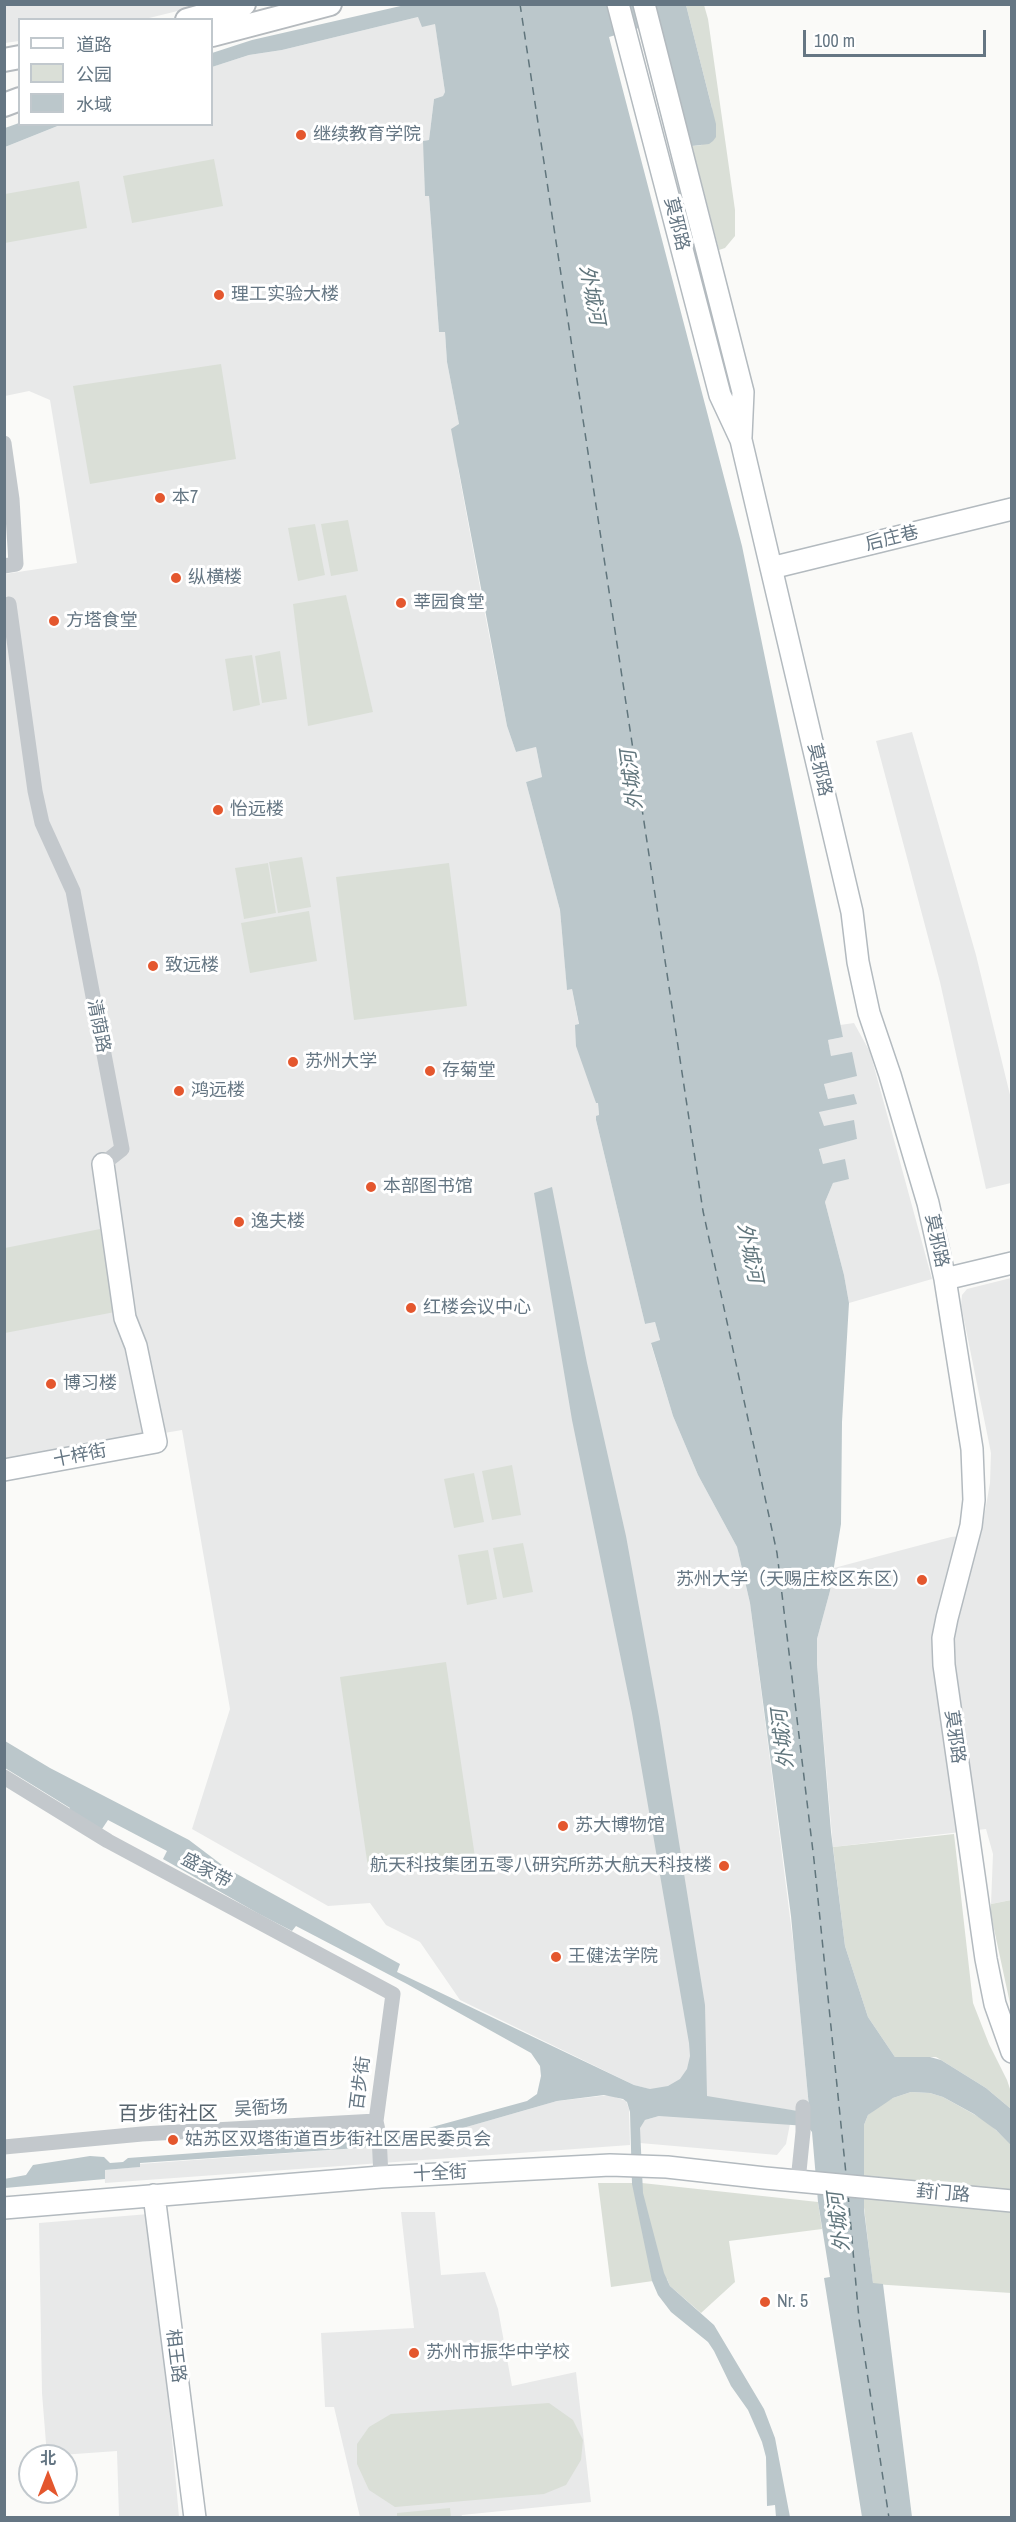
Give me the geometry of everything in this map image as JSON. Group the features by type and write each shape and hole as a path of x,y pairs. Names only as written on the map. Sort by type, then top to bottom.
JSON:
{"main road":[{"path":"194,18 244,4"},
{"name":"莫邪路","path":"618,4 720,395 741,440 852,912 858,962 869,1013 928,1203 945,1279 972,1449 974,1500 971,1526 943,1638 944,1665 989,1976 1011,2052"},
{"name":"莫邪路","path":"644,4 743,392 741,440"},
{"path":"213,35 329,5"},
{"name":"后庄巷","path":"771,568 1011,509"},
{"name":"清荫路","path":"103,1164 125,1318 136,1346 156,1442"},
{"path":"945,1279 1011,1263"},
{"name":"十梓街","path":"4,1470 156,1442"},
{"name":"十全街","path":"4,2208 381,2177 635,2166 875,2187"},
{"name":"葑门路","path":"875,2187 1011,2201"},
{"name":"相王路","path":"154,2195 195,2517"}],"street":[{"path":"4,443 12,499 10,565"},
{"name":"清荫路","path":"9,604 35,791 42,823 73,891 122,1149 103,1164"},
{"name":"盛家带","path":"4,1777 108,1841 393,1994"},
{"name":"百步街","path":"381,2177 377,2128 393,1994"},
{"path":"802,2181 803,2106"},
{"name":"吴衙场","path":"4,2147 142,2134 377,2128"}],"shaded area":[{"path":"5,5 202,5 149,18 18,18 18,41 5,43"},
{"name":"苏州大学","path":"418,17 435,23 445,92 443,96 434,99 429,140 424,141 425,196 429,196 439,332 445,332 447,362 459,424 458,468 507,726 516,752 536,747 542,777 526,782 560,910 567,989 572,989 589,1077 596,1103 598,1103 599,1116 596,1120 645,1324 655,1322 660,1340 651,1344 673,1416 698,1475 737,1547 750,1603 794,1949 809,2107 804,2112 656,2091 634,2085 460,2000 420,1942 386,1925 370,1903 328,1906 192,1829 230,1709 182,1430 5,1460 5,574 77,563 50,400 29,391 5,396 5,147 58,126 213,126 213,67 249,55 282,50"},
{"path":"912,732 976,955 1011,1099 1011,1183 986,1189 940,982 876,741"},
{"path":"854,1023 870,1052 932,1279 849,1303 825,1202 833,1183 849,1178 823,1164 819,1148 857,1139 823,1126 819,1112 828,1099 824,1084 831,1057 828,1040 843,1037 840,1025"},
{"name":"苏州大学（天赐庄校区东区）","path":"1011,1278 1011,1900 991,1904 993,1854 986,1829 833,1847 817,1664 817,1639 834,1568 951,1537 981,1534 990,1483 991,1453 961,1305 962,1295 967,1289"},
{"path":"610,2095 626,2101 629,2109 630,2145 105,2183 104,2170 139,2167 139,2164 373,2147 456,2130 557,2101"},
{"path":"659,2116 790,2124 786,2144 777,2155 640,2143 640,2124"},
{"name":"苏州市振华中学校","path":"401,2212 435,2212 441,2275 485,2272 498,2309 512,2386 576,2372 591,2502 462,2515 461,2517 360,2517 334,2407 325,2407 321,2333 414,2328"},
{"path":"149,2214 179,2517 119,2517 117,2451 78,2454 78,2444 46,2444 42,2393 39,2223"}],"green space":[{"path":"686,5 704,5 708,19 735,210 735,236 725,248 719,250 692,146 702,145 712,108"},
{"path":"214,159 223,206 132,223 123,176"},
{"path":"79,181 87,228 5,243 5,194"},
{"path":"221,364 236,459 90,484 73,386"},
{"path":"348,520 358,571 331,576 321,524"},
{"path":"315,524 325,575 298,581 288,528"},
{"path":"346,595 373,712 308,726 293,604"},
{"path":"280,651 287,699 262,703 255,656"},
{"path":"252,655 260,705 233,711 225,659"},
{"path":"302,857 311,907 278,913 269,862"},
{"path":"268,863 276,913 244,919 235,868"},
{"path":"449,863 467,1006 354,1020 336,877"},
{"path":"309,911 317,961 250,973 241,923"},
{"path":"100,1229 115,1312 5,1333 5,1248"},
{"path":"512,1465 521,1515 492,1520 482,1471"},
{"path":"474,1473 484,1522 454,1528 444,1479"},
{"path":"523,1543 533,1592 503,1598 493,1548"},
{"path":"488,1550 497,1599 467,1605 458,1555"},
{"path":"446,1662 475,1857 369,1874 340,1677"},
{"path":"954,1834 973,2003 989,2044 1007,2080 1011,2092 1011,2109 986,2088 936,2057 895,2057 868,2017 845,1946 833,1847"},
{"path":"1011,1900 1011,2008 991,1915 991,1904"},
{"path":"911,2092 930,2093 943,2097 986,2121 1012,2145 1011,2293 873,2284 863,2199 864,2125 868,2115 880,2105"},
{"path":"598,2183 642,2183 818,2202 822,2229 729,2241 735,2282 701,2313 670,2286 667,2279 611,2287"},
{"path":"549,2403 573,2420 583,2440 581,2460 566,2485 544,2494 395,2507 369,2490 357,2464 357,2444 369,2427 391,2414"},
{"path":"450,2508 451,2517 397,2517 397,2513"}],"water":[{"name":"外城河","path":"405,5 686,5 716,124 716,137 709,144 692,146 659,22 609,37 742,546 843,1037 828,1040 831,1056 852,1052 857,1076 824,1084 828,1099 854,1094 857,1104 819,1112 824,1126 854,1120 857,1139 819,1149 823,1164 845,1159 849,1179 833,1183 825,1202 849,1303 842,1422 841,1524 830,1591 817,1639 817,1664 831,1832 845,1946 868,2017 895,2057 930,2057 941,2060 986,2088 1011,2109 1011,2145 996,2130 974,2114 943,2097 930,2093 911,2092 893,2098 868,2115 864,2125 864,2210 873,2283 883,2284 912,2517 862,2517 824,2278 830,2277 818,2202 812,2132 807,2126 659,2116 645,2120 640,2128 643,2193 664,2273 670,2286 714,2325 764,2409 775,2438 790,2517 776,2517 775,2505 767,2506 766,2457 762,2442 748,2410 731,2386 714,2351 708,2342 671,2312 658,2295 652,2281 632,2184 630,2112 627,2102 623,2099 604,2095 557,2101 456,2130 373,2147 140,2163 140,2167 105,2170 105,2179 5,2188 4,2179 26,2175 33,2165 90,2156 104,2157 110,2163 123,2162 128,2158 345,2142 403,2135 527,2101 537,2094 541,2076 540,2066 531,2053 296,1926 292,1931 259,1914 163,1859 167,1851 108,1820 100,1832 67,1814 70,1808 5,1768 5,1741 50,1768 189,1840 226,1868 400,1964 397,1972 634,2085 650,2089 668,2086 680,2079 687,2069 690,2056 689,2043 632,1713 572,1420 534,1193 552,1187 587,1363 626,1536 659,1717 705,2005 707,2096 804,2112 809,2107 791,1916 750,1603 737,1547 698,1475 673,1416 651,1343 660,1340 655,1322 645,1324 596,1120 596,1116 599,1115 598,1103 596,1103 576,1046 575,1025 579,1024 572,989 567,990 560,910 526,782 542,777 536,747 516,752 507,726 451,429 459,424 447,362 445,332 439,332 429,196 425,196 423,141 429,140 434,99 443,96 445,92 435,24 422,27 418,17 282,50 249,55 213,67 213,53 252,40"},
{"path":"18,123 18,126 58,126 5,147 5,128"}],"ferry route":[{"path":"520,4 703,1211 777,1553 814,1860 846,2174"},
{"path":"848,2194 859,2319 889,2518"}],"place":[{"name":"继续教育学院","path":"301,135"},
{"name":"理工实验大楼","path":"219,295"},
{"name":"本7","path":"160,498"},
{"name":"纵横楼","path":"176,578"},
{"name":"莘园食堂","path":"401,603"},
{"name":"方塔食堂","path":"54,621"},
{"name":"怡远楼","path":"218,810"},
{"name":"致远楼","path":"153,966"},
{"name":"苏州大学","path":"293,1062"},
{"name":"存菊堂","path":"430,1071"},
{"name":"鸿远楼","path":"179,1091"},
{"name":"本部图书馆","path":"371,1187"},
{"name":"逸夫楼","path":"239,1222"},
{"name":"红楼会议中心","path":"411,1308"},
{"name":"博习楼","path":"51,1384"},
{"name":"苏州大学（天赐庄校区东区）","path":"922,1580"},
{"name":"苏大博物馆","path":"563,1826"},
{"name":"航天科技集团五零八研究所苏大航天科技楼","path":"724,1866"},
{"name":"王健法学院","path":"556,1957"},
{"name":"姑苏区双塔街道百步街社区居民委员会","path":"173,2140"},
{"name":"Nr. 5","path":"765,2302"},
{"name":"苏州市振华中学校","path":"414,2353"}],"district":[{"name":"百步街社区","path":"168,2115"}]}
